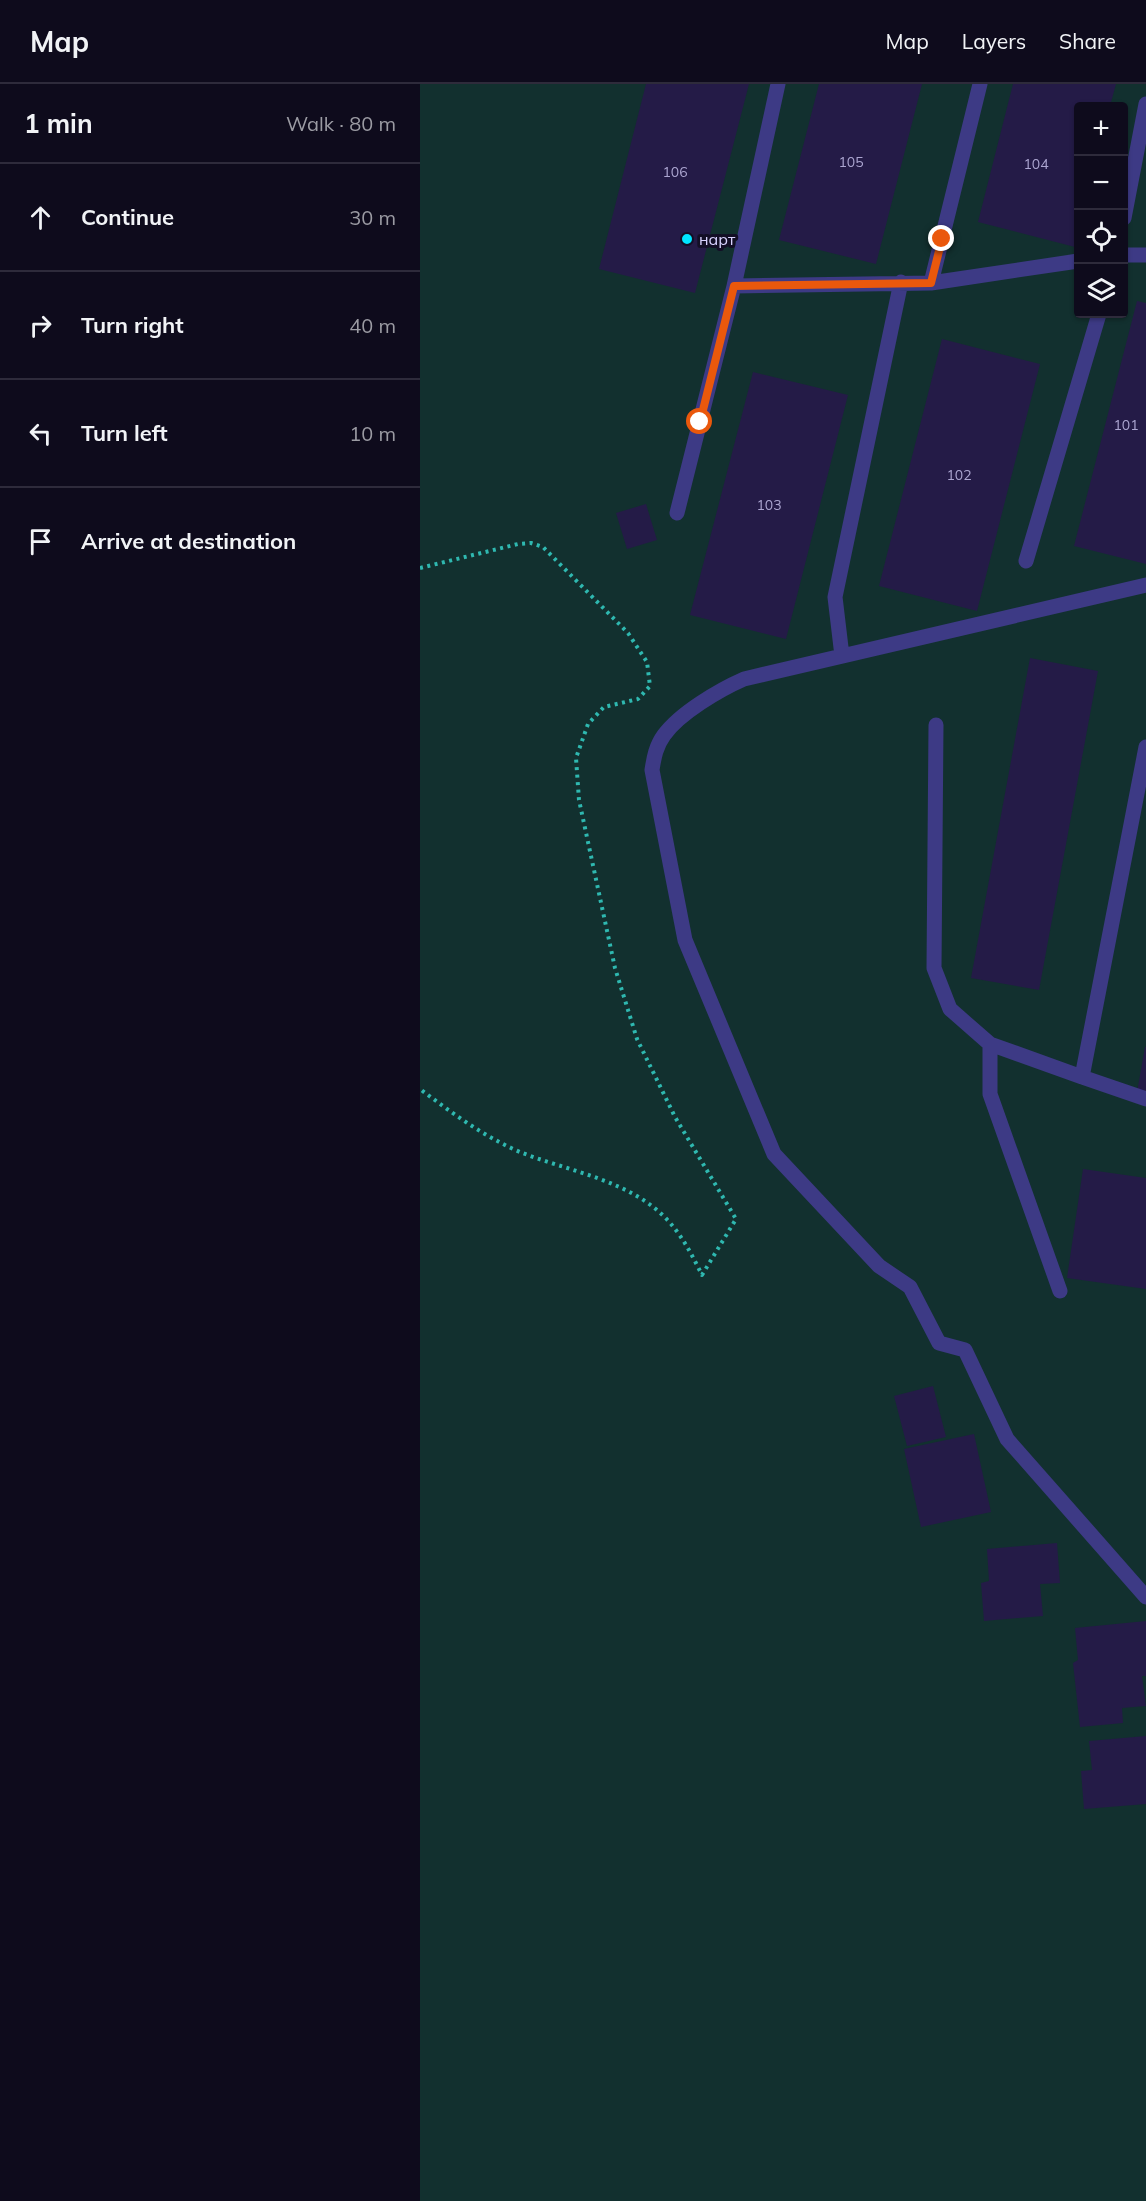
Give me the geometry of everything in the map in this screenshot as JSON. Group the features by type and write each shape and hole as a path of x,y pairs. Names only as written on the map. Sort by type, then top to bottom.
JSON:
{"street":[{"path":"678,513 734,286 778,84"},
{"path":"931,283 981,84"},
{"path":"1126,210 1146,104"},
{"path":"1128,255 1146,255"},
{"path":"734,286 931,283 1074,262"},
{"path":"842,656 835,597 901,282"},
{"path":"1026,561 1098,318"},
{"path":"1146,585 744,679 714,692 665,734 660,742 652,770 685,940 774,1154 879,1266 910,1287 939,1343 965,1350 1007,1439 1146,1597"},
{"path":"936,725 934,968 950,1010 990,1044 1146,1099"},
{"path":"1082,1077 1146,747"},
{"path":"990,1044 990,1094 1060,1291"}],"path":[{"path":"420,568 518,544 531,543 543,547 619,622 646,662 650,686 638,699 604,707 588,724 576,758 575,778 615,968 637,1039 670,1110 736,1219 702,1275 670,1223 650,1205 598,1179 493,1139 467,1125 420,1089"}],"green space":[{"path":"420,84 1146,84 1146,2201 420,2201"}],"building":[{"path":"646,84 749,84 695,293 599,269"},
{"path":"819,84 922,84 876,264 779,240"},
{"path":"1013,84 1116,84 1111,102 1074,102 1074,247 978,222"},
{"path":"1137,301 1146,303 1146,564 1074,546"},
{"path":"942,339 1040,364 977,611 879,586"},
{"path":"753,372 848,395 786,639 690,615"},
{"path":"646,504 657,540 627,549 616,513"},
{"path":"1030,658 1098,671 1039,990 971,978"},
{"path":"1146,1047 1146,1093 1137,1092"},
{"path":"1083,1169 1146,1178 1146,1289 1067,1278"},
{"path":"933,1386 946,1437 907,1446 894,1396"},
{"path":"974,1434 991,1512 921,1527 904,1449"},
{"path":"1057,1543 1060,1583 1040,1584 1043,1616 984,1621 981,1583 989,1581 987,1549"},
{"path":"1146,1621 1146,1676 1142,1676 1146,1706 1122,1708 1123,1723 1080,1727 1073,1663 1078,1660 1075,1628"},
{"path":"1146,1736 1146,1804 1084,1809 1081,1771 1092,1770 1089,1741"}],"place":[{"name":"нарт","path":"687,239"}],"route":[{"path":"700,422 734,286 931,283 942,239"}]}
